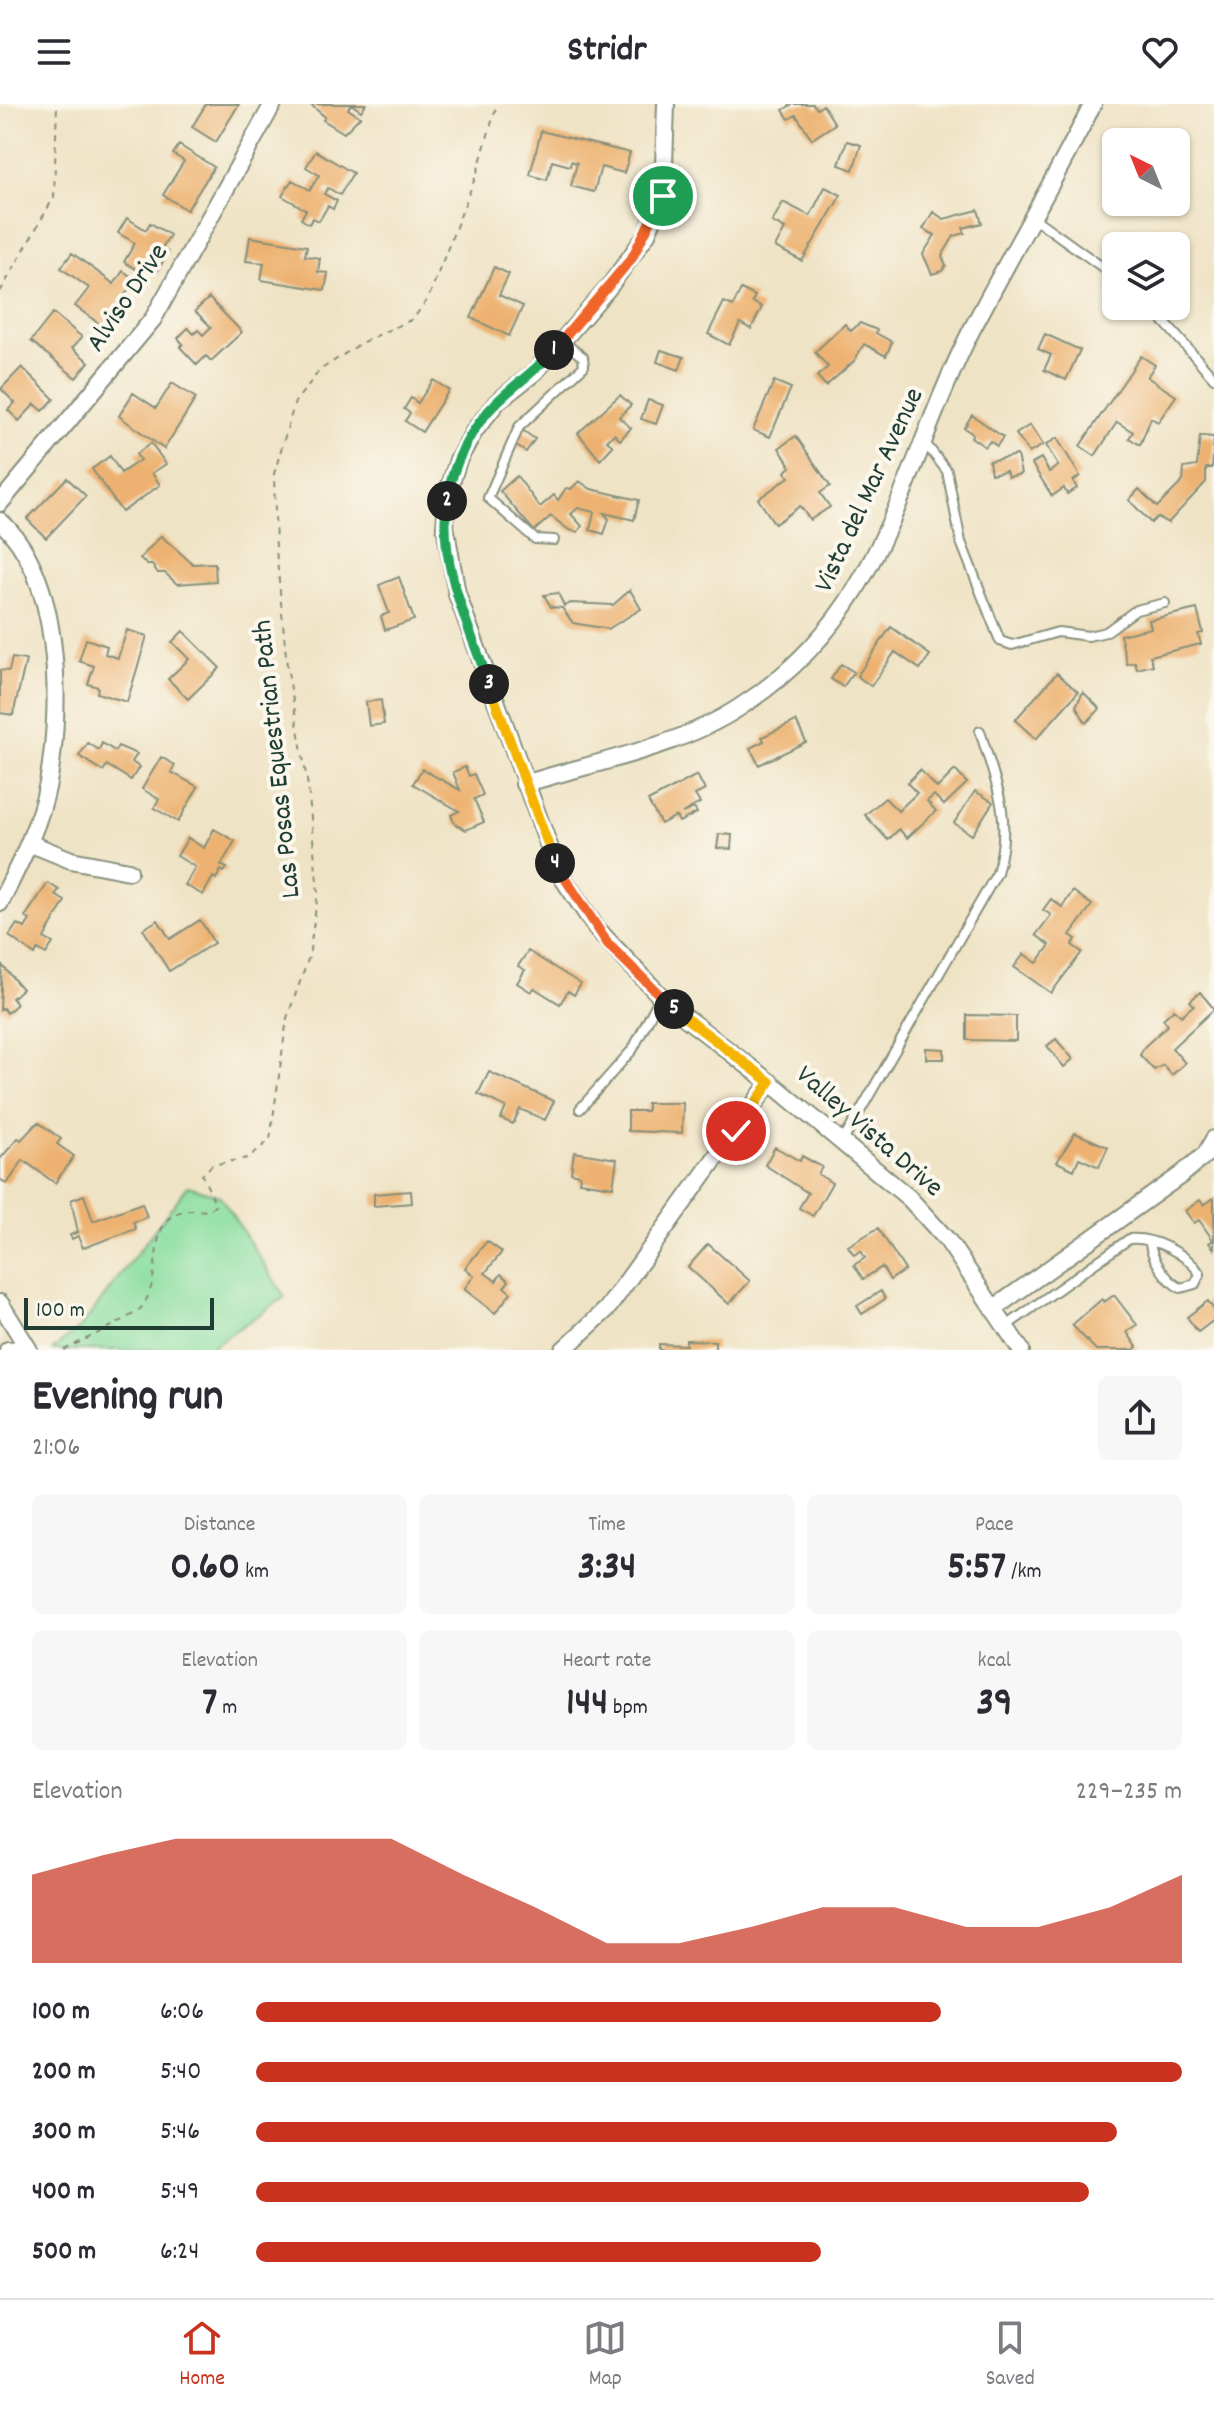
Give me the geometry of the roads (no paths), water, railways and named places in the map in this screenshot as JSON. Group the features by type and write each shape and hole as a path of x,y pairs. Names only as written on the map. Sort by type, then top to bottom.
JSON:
{"street":[{"name":"Alviso Drive","path":"0,503 153,319 273,104"},
{"name":"Valley Vista Drive","path":"666,104 663,196 632,258 535,372 497,402 475,430 455,468 446,509 447,544 457,594 558,871 608,944 661,997 887,1177 929,1220 1021,1350"},
{"name":"Vista del Mar Avenue","path":"524,784 675,738 738,709 785,675 839,618 865,579 969,336 1093,104"},
{"path":"0,521 27,554 38,579 53,658 54,722 48,784 29,843 0,903"},
{"path":"29,843 71,860 129,871"},
{"path":"563,1350 607,1309 770,1082"},
{"path":"993,1309 1181,1175 1206,1154 1214,1139"},
{"path":"0,1303 29,1349 8,1350"}],"lane":[{"path":"1034,218 1102,267"},
{"path":"1162,320 1214,378"},
{"path":"554,540 535,539 488,498 519,427 584,366 583,357 562,341"},
{"path":"925,443 947,471 961,542 1000,641 1012,645 1058,632 1088,636 1106,632 1136,610 1165,603"},
{"path":"843,1141 997,873 1006,841 1005,814 980,731"},
{"path":"580,1109 633,1049 661,997"},
{"path":"1005,1327 1129,1239 1140,1238 1150,1244 1163,1244 1196,1267 1199,1280 1188,1288 1175,1285 1152,1254 1150,1244"}]}
